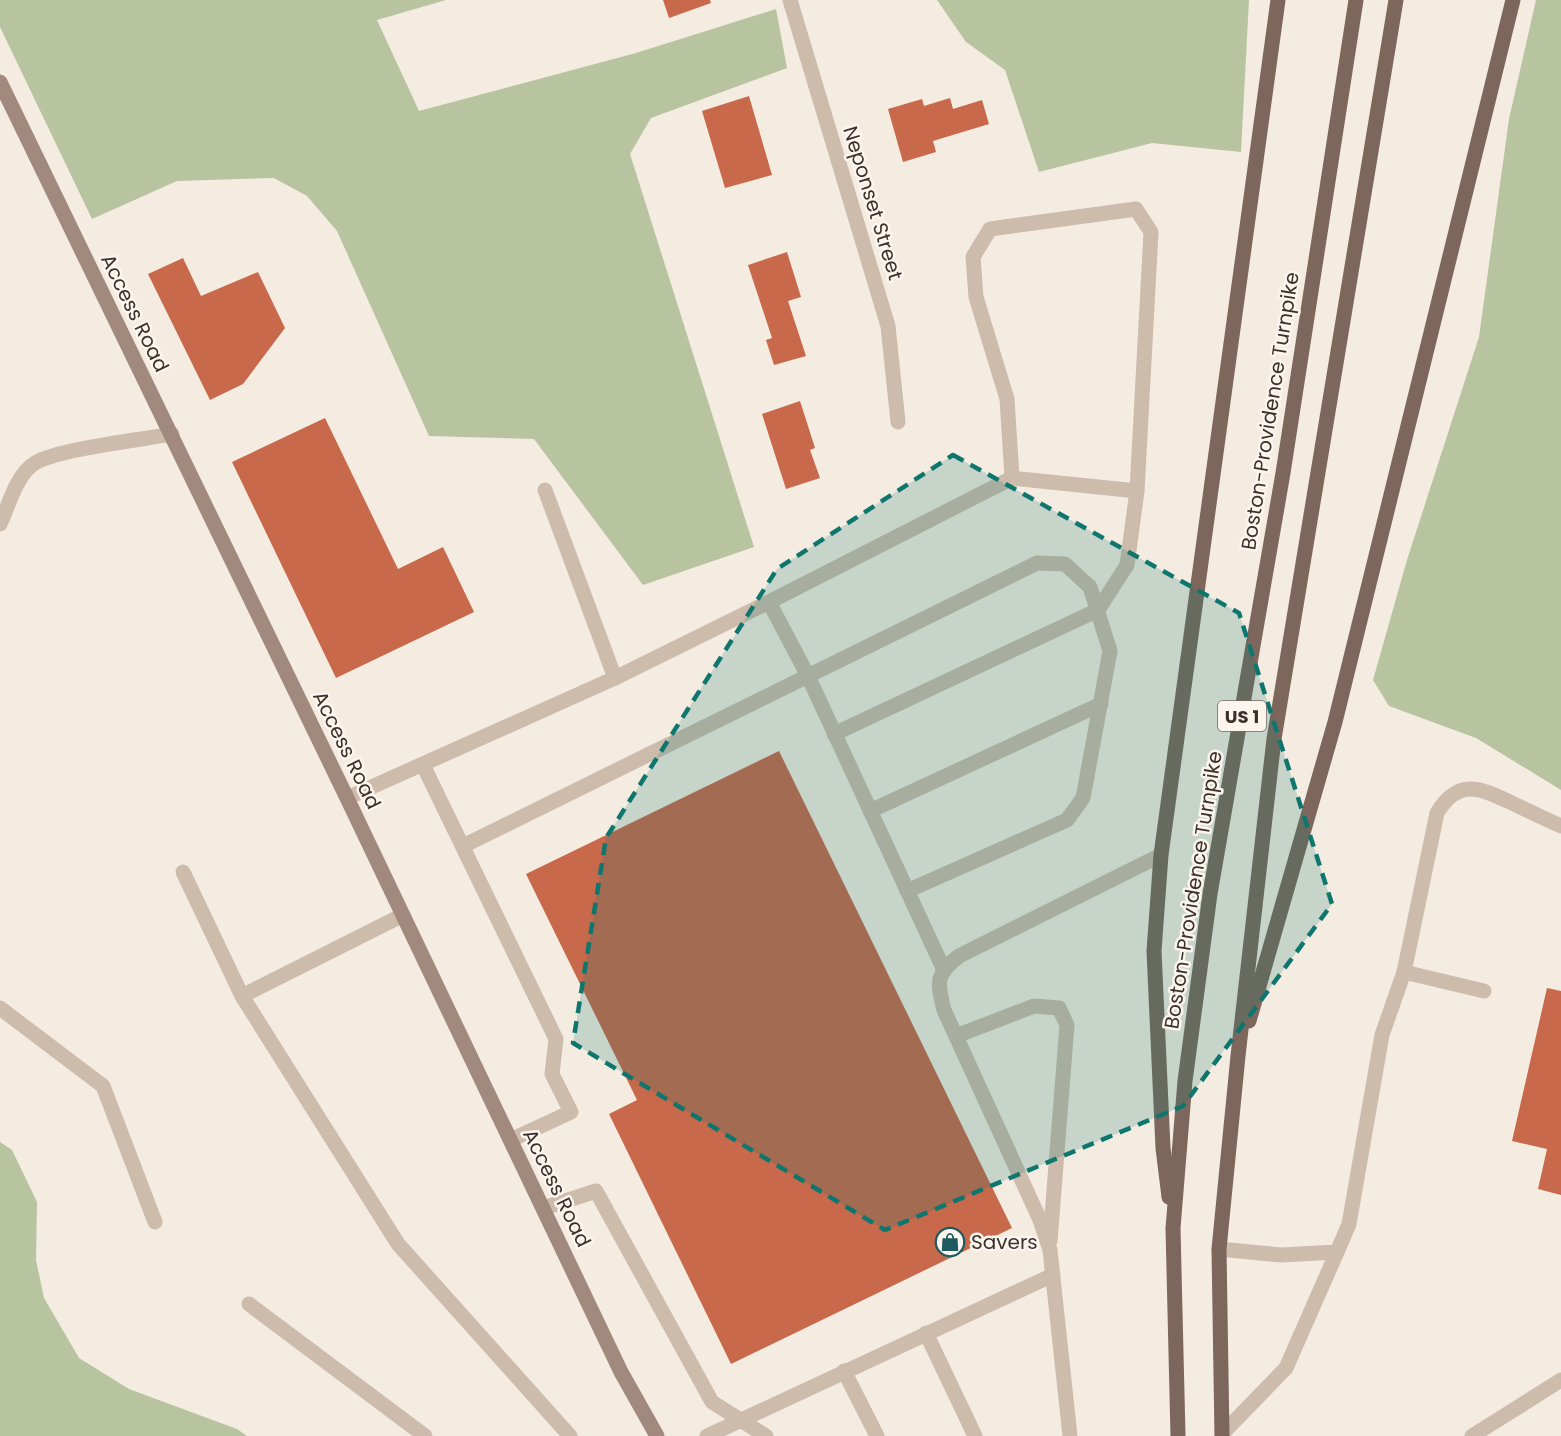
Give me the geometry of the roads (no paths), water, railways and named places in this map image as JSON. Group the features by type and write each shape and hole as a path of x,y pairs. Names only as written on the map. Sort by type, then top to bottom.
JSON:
{"main road":[{"path":"1173,1228 1163,1149 1154,951 1161,855 1278,0"},
{"name":"Boston-Providence Turnpike","path":"1178,1436 1173,1228 1185,1081 1210,894 1283,474 1356,0"},
{"name":"US 1","path":"1222,1435 1219,1249 1238,1056 1274,739 1396,0"},
{"path":"1238,1056 1335,722 1513,0"}],"street":[{"name":"Neponset Street","path":"790,0 888,326 898,422"},
{"name":"Access Road","path":"0,82 172,434 621,1372 657,1436"},
{"path":"834,734 1098,610 1127,565 1137,491 1151,232 1136,209 990,229 973,257 976,297 1007,399 1012,478"},
{"path":"0,524 20,479 34,464 61,454 172,434"},
{"path":"347,798 615,678 1012,478 1137,491"},
{"path":"545,490 615,678"},
{"path":"463,846 1037,562 1065,564 1090,587 1110,651 1083,798 1068,820 907,891"},
{"path":"769,602 808,676 943,968"},
{"path":"870,811 1101,704"},
{"path":"423,765 556,1039 552,1074 572,1112 511,1140"},
{"path":"1222,1435 1286,1368 1349,1224 1382,1035 1404,972 1437,813 1446,798 1463,789 1482,789 1561,826"},
{"path":"1050,1250 1040,1220 944,1010 938,987 943,968 959,956 1161,855"},
{"path":"183,872 242,996 398,1244 570,1436"},
{"path":"242,996 403,915"},
{"path":"1404,972 1484,991"},
{"path":"956,1036 1034,1006 1059,1008 1067,1025 1050,1250 1070,1436"},
{"path":"0,1008 103,1086 155,1222"},
{"path":"544,1208 596,1191 712,1402 766,1436"},
{"path":"1219,1249 1281,1255 1337,1252"},
{"path":"707,1436 1053,1275"},
{"path":"249,1304 425,1436"},
{"path":"926,1333 975,1436"},
{"path":"844,1371 877,1436"},
{"path":"1472,1436 1561,1380"}],"place":[{"name":"Savers","path":"950,1242"}]}
